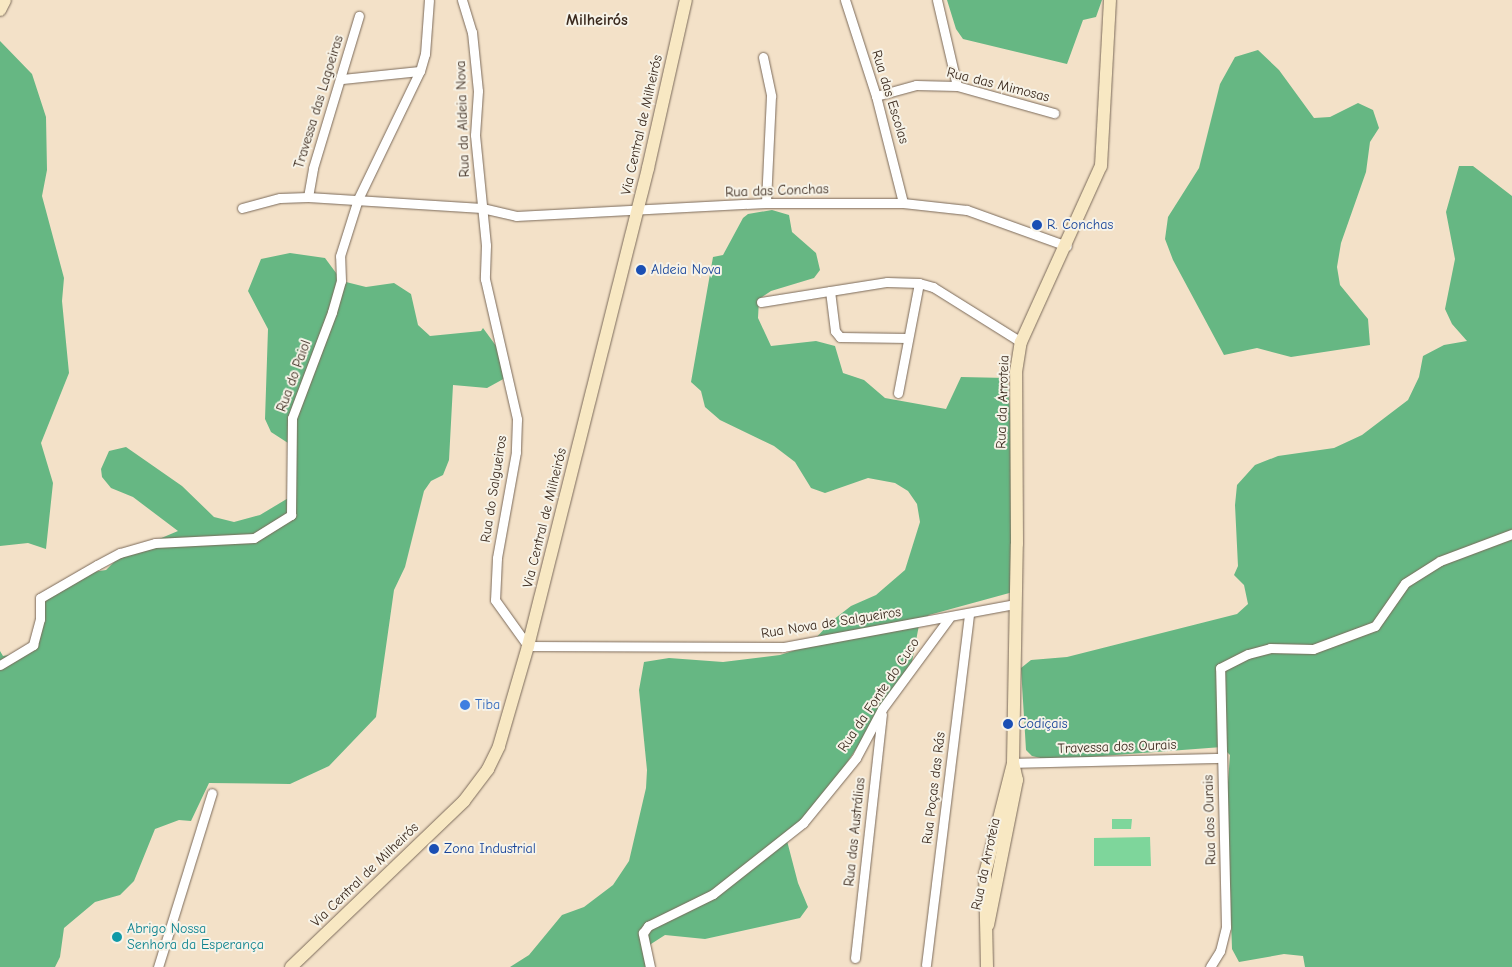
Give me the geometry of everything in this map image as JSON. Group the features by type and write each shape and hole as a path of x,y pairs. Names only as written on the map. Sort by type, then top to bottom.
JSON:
{"street":[{"path":"0,10 5,0"},
{"name":"Rua do Paiol","path":"0,665 33,645 40,619 40,598 120,553 155,543 254,538 291,515 292,418 332,312 341,280 340,256 358,199 420,71 425,54 428,0"},
{"name":"Rua da Aldeia Nova","path":"462,0 472,32 477,81 475,136 482,208"},
{"name":"Via Central de Milheirós","path":"292,967 473,788 499,746 528,646 637,212 686,0"},
{"name":"Rua das Escolas","path":"845,0 876,96 903,203"},
{"path":"937,0 956,86"},
{"name":"Rua da Arroteia","path":"987,967 988,926 1013,810 1016,780 1013,763 1016,372 1020,342 1067,246 1102,166 1110,0"},
{"name":"Travessa das Lagoeiras","path":"308,197 313,168 342,79 359,16"},
{"path":"763,57 771,96 766,203"},
{"path":"342,79 420,71"},
{"name":"Rua das Mimosas","path":"876,96 916,86 956,86 1054,113"},
{"name":"Rua das Conchas","path":"242,208 280,198 308,197 482,208 516,216 637,212 766,203 903,203 967,210 1067,246"},
{"name":"Rua do Salgueiros","path":"482,208 488,301 516,419 516,452 497,558 495,600 528,646"},
{"path":"761,302 901,281 919,283 933,287 1020,342"},
{"path":"898,394 919,283"},
{"path":"830,291 835,331 840,337 908,338"},
{"name":"Rua dos Ourais","path":"1210,967 1220,951 1226,927 1220,668 1248,654 1270,648 1313,648 1375,626 1405,583 1440,561 1512,534"},
{"name":"Rua Nova de Salgueiros","path":"528,646 775,648 949,618 1015,604"},
{"name":"Rua Poças das Rás","path":"926,965 969,614"},
{"name":"Rua da Fonte do Cuco","path":"650,967 643,933 648,926 713,894 803,823 856,758 882,710 949,618"},
{"name":"Rua das Austrálias","path":"856,958 882,710"},
{"name":"Travessa dos Ourais","path":"1013,763 1221,758"},
{"path":"158,967 212,793"}],"green space":[{"path":"947,0 1102,0 1096,17 1083,20 1067,64 963,39 956,29"},
{"path":"0,41 32,74 46,117 47,170 42,196 64,278 62,301 69,373 41,443 53,483 46,549 28,543 0,546"},
{"path":"1258,50 1279,70 1314,118 1330,117 1358,103 1373,110 1379,128 1370,142 1366,172 1341,243 1337,267 1340,285 1368,319 1370,345 1291,357 1257,348 1224,355 1173,260 1165,239 1168,217 1199,168 1220,84 1235,57"},
{"path":"1459,166 1473,166 1512,196 1512,967 1305,967 1303,956 1284,954 1239,962 1232,949 1227,796 1230,755 1222,747 1049,760 1032,756 1026,750 1021,668 1031,660 1067,657 1237,614 1248,604 1244,585 1234,575 1238,566 1235,505 1237,485 1255,465 1278,456 1334,448 1362,435 1408,400 1419,377 1423,356 1444,345 1467,341 1452,324 1445,309 1455,259 1446,212"},
{"path":"772,210 789,215 792,232 816,253 820,270 814,278 771,291 759,299 758,318 771,346 816,341 835,346 843,373 864,380 885,398 946,409 961,377 1007,378 1012,433 1013,592 929,615 919,625 911,667 830,788 786,837 798,883 808,907 800,918 705,939 665,935 651,944 647,953 651,967 510,967 529,955 562,915 584,907 613,885 629,861 646,788 647,770 639,690 644,662 669,658 723,662 780,655 808,646 833,620 851,606 876,595 905,570 920,522 917,504 908,491 895,483 868,478 825,493 811,488 795,462 774,446 720,420 705,407 701,391 691,382 713,257 723,255 743,218 748,214"},
{"path":"290,253 325,258 342,281 366,287 394,283 411,294 418,325 430,336 481,331 483,328 510,365 507,377 487,388 453,385 449,460 443,475 431,481 424,491 405,567 394,590 376,717 329,766 290,784 209,783 191,821 179,820 155,829 134,881 120,895 95,902 64,928 60,957 55,967 0,967 0,651 3,656 23,653 39,638 42,607 49,596 86,573 106,570 121,555 178,531 133,497 111,488 102,477 101,469 109,451 126,447 182,486 214,517 234,522 260,515 290,497 288,443 271,432 265,419 268,329 248,291 261,259"},
{"path":"1112,819 1132,819 1131,829 1112,829"},
{"path":"1150,837 1151,866 1094,866 1094,838"}],"place":[{"name":"R. Conchas","path":"1037,225"},
{"name":"Aldeia Nova","path":"641,270"},
{"name":"Tiba","path":"465,705"},
{"name":"Codiçais","path":"1008,724"},
{"name":"Zona Industrial","path":"434,849"},
{"name":"Abrigo Nossa Senhora da Esperança","path":"117,937"}],"district":[{"name":"Milheirós","path":"597,20"}]}
